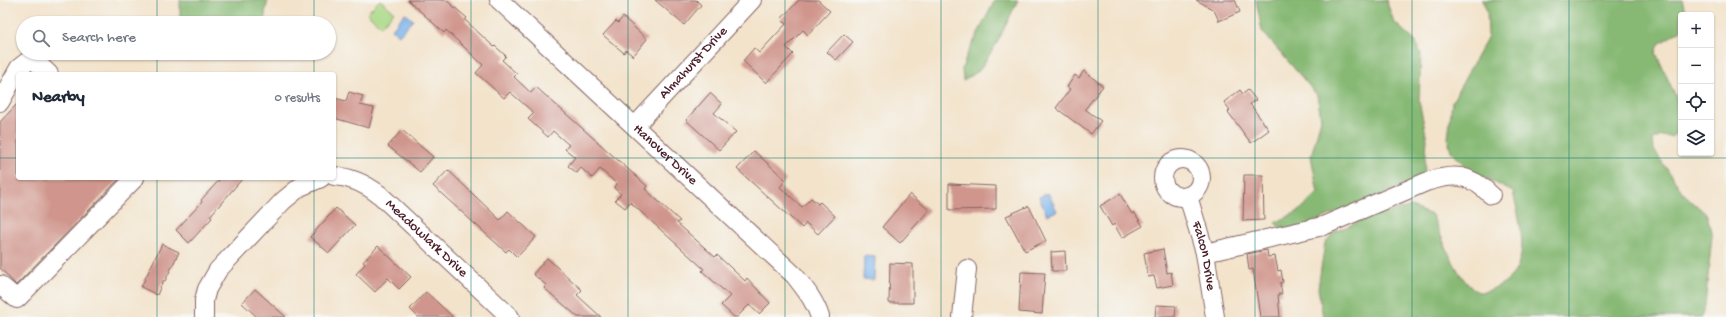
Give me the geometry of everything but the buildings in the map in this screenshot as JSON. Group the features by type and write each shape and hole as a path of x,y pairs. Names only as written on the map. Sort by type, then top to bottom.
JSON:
{"street":[{"name":"Hanover Drive","path":"499,0 795,276 808,292 820,317"},
{"name":"Almahurst Drive","path":"635,126 752,0"},
{"path":"17,72 19,68 29,60"},
{"path":"34,60 47,72"},
{"path":"0,102 16,73"},
{"name":"Meadowlark Drive","path":"336,176 352,179 380,195 510,317"},
{"path":"1205,253 1323,226 1426,182 1442,177 1464,177 1480,184 1491,195"},
{"path":"0,286 17,299 133,180"},
{"path":"204,317 204,300 207,289 218,270 283,201 300,187 316,180"},
{"name":"Falcon Drive","path":"1188,196 1205,253 1215,317"},
{"path":"962,317 967,269"}],"green space":[{"path":"180,0 268,0 265,16 180,16"},
{"path":"380,0 394,12 381,26 367,13"},
{"path":"995,0 1018,0 997,43 979,71 963,81 962,69 966,57"},
{"path":"1256,0 1386,0 1394,22 1415,41 1421,54 1419,101 1427,139 1424,178 1298,228 1279,227 1275,223 1299,211 1318,193 1311,156 1321,119 1317,95 1262,31"},
{"path":"1482,0 1682,0 1685,12 1678,12 1678,32 1659,44 1656,53 1678,101 1678,132 1671,137 1661,136 1653,140 1654,150 1683,193 1707,215 1712,236 1705,306 1701,317 1323,317 1318,288 1325,243 1334,232 1377,214 1411,207 1432,215 1456,267 1462,277 1476,291 1484,292 1496,287 1508,279 1516,269 1520,258 1522,245 1519,218 1513,192 1468,169 1451,151 1448,139 1452,102 1488,36 1487,11"}],"water":[{"path":"405,13 413,20 399,35 392,29"},
{"path":"1048,193 1057,211 1047,215 1039,197"},
{"path":"864,256 875,257 874,280 863,279"}]}
